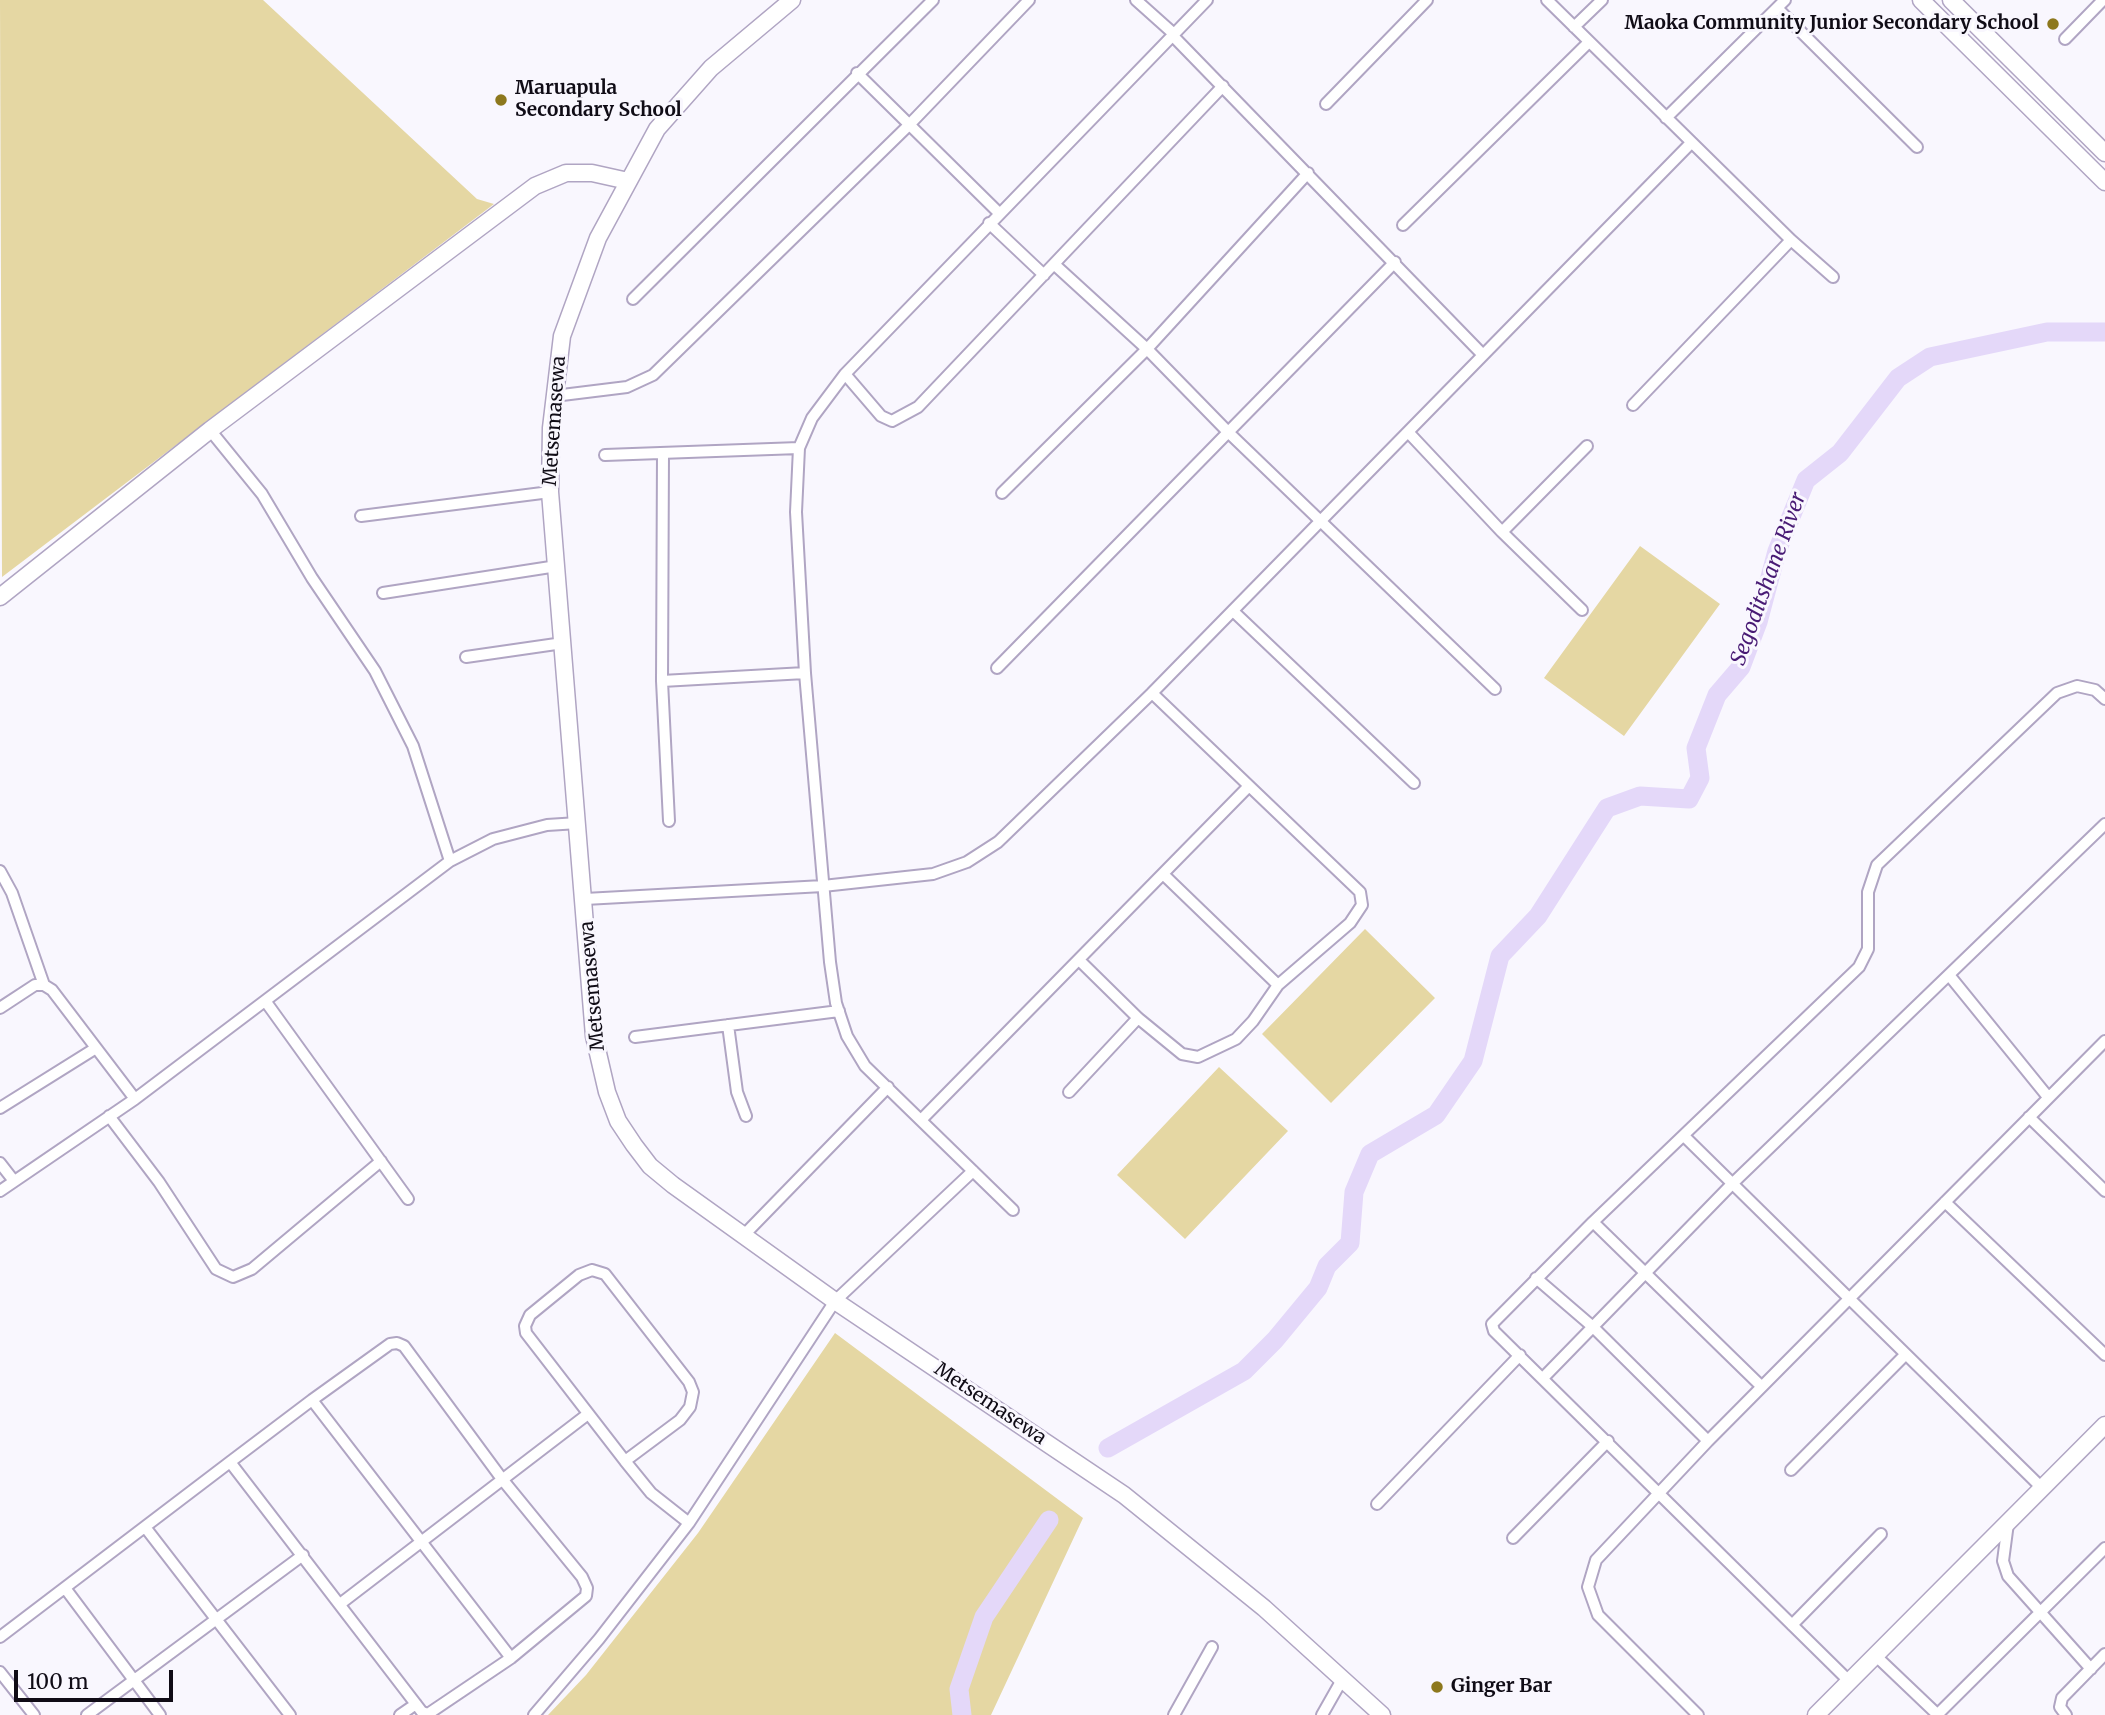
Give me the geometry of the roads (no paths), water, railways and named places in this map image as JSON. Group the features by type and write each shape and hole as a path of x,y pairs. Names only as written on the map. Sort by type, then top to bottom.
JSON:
{"street":[{"name":"Metsemasewa","path":"792,0 743,39 701,78 657,129 598,238 562,336 554,396 550,492 594,1036 607,1092 618,1121 650,1166 835,1301 1124,1495 1204,1558 1382,1715"},
{"path":"633,299 933,0"},
{"path":"554,396 627,387 653,375 908,126 1029,0"},
{"path":"1136,0 1223,86 1483,355"},
{"path":"1013,1210 859,1056 847,1036 839,1011 830,962 805,673 796,512 799,448 812,418 845,374 1208,0"},
{"path":"1326,104 1427,0"},
{"path":"1547,0 1791,240 1833,277"},
{"path":"1574,27 1602,0"},
{"path":"1921,0 2105,182"},
{"path":"1951,0 2105,153"},
{"path":"2065,38 2103,0"},
{"path":"1666,118 1782,4 1917,147"},
{"path":"1403,225 1589,42"},
{"path":"857,73 999,213"},
{"path":"845,374 881,416 892,421 918,407 1223,86"},
{"path":"585,900 823,886 933,874 967,862 998,842 1152,693 1691,143"},
{"path":"0,597 210,430 535,186 566,173 592,173 628,181"},
{"path":"1002,493 1147,349 1308,173"},
{"path":"989,223 1044,275"},
{"path":"1633,405 1791,240"},
{"path":"997,668 1395,262"},
{"path":"1055,265 1147,349 1227,432 1495,689"},
{"path":"210,430 262,494 312,578 375,671 413,746 450,861"},
{"path":"1408,432 1502,532 1582,610"},
{"path":"1502,532 1587,446"},
{"path":"605,455 799,448"},
{"path":"663,453 662,681 669,821"},
{"path":"361,516 550,492"},
{"path":"383,593 557,566"},
{"path":"1233,611 1415,783"},
{"path":"466,657 563,643"},
{"path":"662,681 805,673"},
{"path":"1849,1681 1494,1331 1492,1324 1593,1222 1859,967 1868,949 1868,892 1877,865 2057,693 2077,685 2104,695"},
{"path":"1079,960 1138,1018 1182,1054 1198,1058 1236,1039 1253,1021 1278,985 1350,923 1359,912 1363,899 1360,892 1152,693"},
{"path":"921,1120 1249,786"},
{"path":"0,1191 135,1099 450,861 493,839 547,825 578,822"},
{"path":"1543,1378 1732,1184 2105,824"},
{"path":"0,871 12,893 44,985"},
{"path":"1164,875 1278,985"},
{"path":"0,899 12,893"},
{"path":"1949,975 2048,1097"},
{"path":"0,1008 35,985 44,985 52,990 135,1099"},
{"path":"266,1002 408,1199"},
{"path":"635,1037 839,1011"},
{"path":"1069,1091 1138,1018"},
{"path":"728,1025 737,1092 746,1116"},
{"path":"1698,1715 1598,1615 1588,1587 1596,1560 1707,1441 2105,1041"},
{"path":"0,1108 96,1048"},
{"path":"744,1235 888,1087"},
{"path":"110,1116 159,1182 216,1269 233,1277 252,1269 381,1161"},
{"path":"2028,1117 2105,1191"},
{"path":"1684,1136 1847,1300 2042,1488"},
{"path":"0,1163 15,1181"},
{"path":"534,1715 599,1639 689,1522 835,1301 973,1171"},
{"path":"1945,1202 2105,1355"},
{"path":"1593,1222 1761,1386"},
{"path":"625,1461 680,1420 690,1407 692,1392 689,1382 605,1274 592,1270 579,1275 530,1315 525,1326 526,1333 588,1414 625,1461 651,1493 689,1522"},
{"path":"1536,1278 1593,1327 1707,1441"},
{"path":"0,1637 65,1588 230,1462 312,1400 390,1344 397,1343 404,1346 587,1588 586,1596 580,1604 511,1658 435,1713 422,1712 230,1462"},
{"path":"1377,1504 1520,1355"},
{"path":"1791,1469 1905,1355"},
{"path":"312,1400 511,1658"},
{"path":"340,1604 588,1414"},
{"path":"1816,1715 2105,1425"},
{"path":"1513,1538 1608,1441"},
{"path":"2008,1523 2003,1561 2008,1576 2091,1669"},
{"path":"145,1527 290,1715"},
{"path":"1792,1625 1881,1534"},
{"path":"1876,1656 1938,1715 2105,1548"},
{"path":"87,1715 303,1555"},
{"path":"65,1588 160,1715"},
{"path":"1174,1715 1212,1647"},
{"path":"2066,1715 2060,1707 2062,1698 2105,1654"},
{"path":"0,1672 34,1715"},
{"path":"1322,1715 1343,1678"},
{"path":"400,1715 416,1703"}],"waterway":[{"name":"Segoditshane River","path":"1108,1448 1244,1371 1275,1340 1318,1288 1327,1266 1350,1243 1354,1192 1370,1154 1436,1115 1473,1061 1500,956 1538,916 1607,808 1640,796 1689,799 1700,778 1696,748 1717,695 1741,667 1758,622 1777,551 1806,480 1840,453 1898,378 1930,357 2047,332 2105,332"},
{"name":"Segoditshane River","path":"962,1715 959,1689 984,1617 1049,1520"}],"place":[{"name":"Maoka Community Junior Secondary School","path":"2053,24"},
{"name":"Maruapula Secondary School","path":"501,100"},
{"name":"Ginger Bar","path":"1437,1687"}]}
